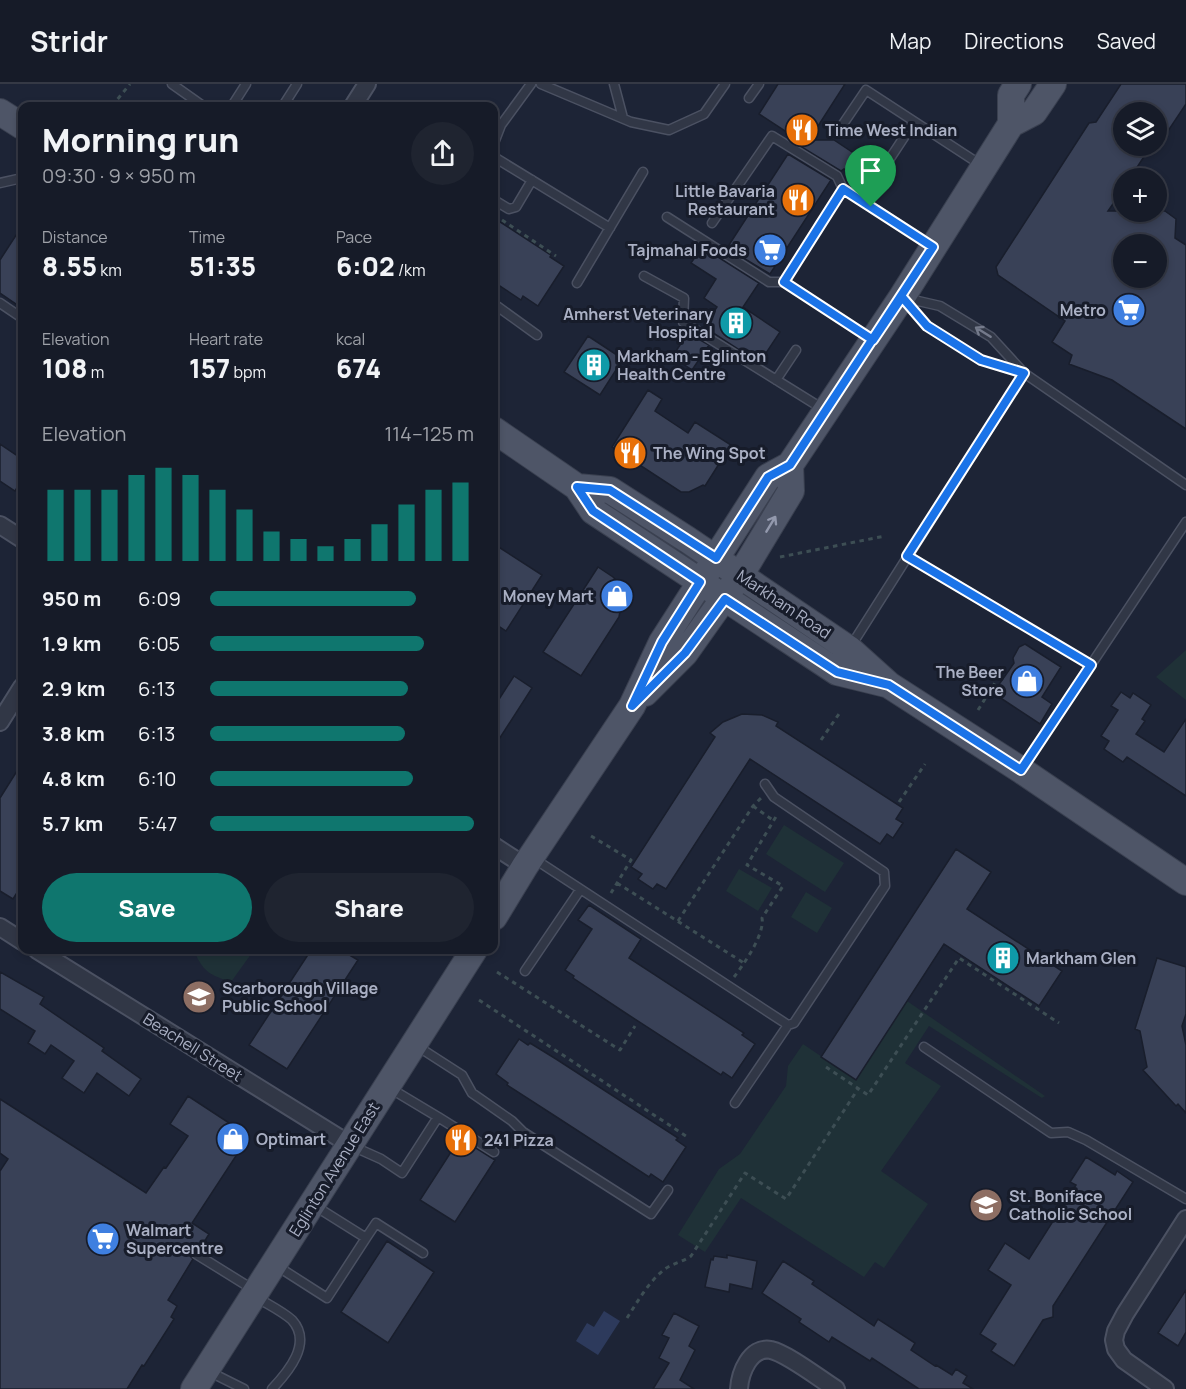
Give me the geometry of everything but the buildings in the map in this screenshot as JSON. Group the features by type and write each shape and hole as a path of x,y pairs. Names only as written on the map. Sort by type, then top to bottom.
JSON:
{"main road":[{"path":"1011,124 1011,95 1018,84"},
{"path":"498,911 528,862 632,706 662,642 768,477 790,465 902,297 1011,124 1034,112 1053,84"},
{"path":"0,112 18,123"},
{"name":"Markham Road","path":"498,433 577,487 593,511 837,672 889,685"},
{"path":"632,706 685,653 725,599 791,491 790,465"},
{"name":"Markham Road","path":"577,487 610,490 741,574 849,649 889,685 1021,770 1186,882"},
{"name":"Eglinton Avenue East","path":"200,1380 471,954"}],"street":[{"path":"356,102 367,84"},
{"path":"0,525 18,536"},
{"path":"0,722 18,693"},
{"path":"498,848 528,862"},
{"path":"0,927 18,938"},
{"name":"Beachell Street","path":"43,954 349,1144"},
{"path":"1165,1389 1124,1360 1116,1349 1114,1340 1116,1330 1125,1314 1186,1220"},
{"path":"738,1389 740,1374 745,1364 766,1350 790,1360 836,1389"}],"lane":[{"path":"172,84 197,102"},
{"path":"235,102 246,84"},
{"path":"286,102 297,84"},
{"path":"498,125 531,84"},
{"path":"541,84 554,86 623,118 669,130 705,114 724,84"},
{"path":"614,84 623,118"},
{"path":"749,98 759,84"},
{"path":"839,130 866,87 914,122 984,167"},
{"path":"862,201 914,122"},
{"path":"712,223 772,136 837,176 843,189 933,247"},
{"path":"498,159 610,228"},
{"path":"577,283 643,172"},
{"path":"0,183 18,179"},
{"path":"498,202 509,209 516,207 532,180"},
{"path":"784,282 843,189"},
{"path":"667,217 769,282 784,282 873,340"},
{"path":"644,276 684,298 683,322 826,411"},
{"path":"902,297 927,326 947,339 981,360 1024,373"},
{"path":"902,297 940,306 991,337 1024,373 1186,485"},
{"path":"0,303 18,315"},
{"path":"498,307 537,335"},
{"path":"776,380 796,350"},
{"path":"849,649 1024,373"},
{"path":"1021,770 1186,522"},
{"path":"907,556 1091,665"},
{"path":"735,1103 788,1025 794,1023 885,886 884,872 774,797 767,787"},
{"path":"528,862 580,890 788,1025"},
{"path":"525,971 580,890"},
{"path":"414,1044 462,1075 472,1093 512,1121 523,1132 651,1214 668,1190"},
{"path":"924,1047 1051,1132 1068,1132 1086,1140 1186,1199"},
{"path":"387,1086 494,1152"},
{"path":"349,1144 381,1159 402,1173 438,1117"},
{"path":"312,1204 366,1238"},
{"path":"274,1264 327,1298 376,1223 423,1253"},
{"path":"196,1254 291,1319 297,1327 300,1338 297,1356 272,1389"},
{"path":"200,1380 244,1389"}],"path":[{"path":"115,102 130,84"},
{"path":"498,217 556,256"},
{"path":"780,557 885,536"},
{"path":"978,710 1005,667"},
{"path":"821,740 842,711"},
{"path":"899,802 925,764"},
{"path":"678,921 767,787"},
{"path":"727,986 744,963 764,926 762,918 783,886 747,865 784,804"},
{"path":"753,806 774,821"},
{"path":"591,836 631,860 604,906"},
{"path":"617,883 744,963"},
{"path":"826,1067 868,1095 959,958 1059,1023"},
{"path":"497,972 620,1050 635,1026"},
{"path":"479,1000 689,1138"},
{"path":"627,1318 655,1276 691,1256 746,1173 786,1199 858,1089"}],"shaded area":[{"path":"1186,650 1186,700 1156,677"},
{"path":"784,825 844,863 825,892 766,854"},
{"path":"739,869 772,888 758,911 726,891"},
{"path":"806,892 832,908 817,933 791,917"},
{"path":"196,954 251,954 231,982 213,975 202,965"},
{"path":"907,1001 1045,1096 1042,1098 929,1026 905,1063 941,1086 881,1171 928,1204 884,1268 875,1262 864,1277 741,1198 705,1252 678,1235 719,1169 740,1154 786,1086 788,1066 803,1044 856,1080"}],"water":[{"path":"604,1311 620,1321 598,1355 576,1341 587,1323 594,1327"}],"place":[{"name":"Time West Indian","path":"802,130"},
{"name":"Little Bavaria Restaurant","path":"798,200"},
{"name":"Tajmahal Foods","path":"770,250"},
{"name":"Metro","path":"1129,310"},
{"name":"Amherst Veterinary Hospital","path":"736,323"},
{"name":"Markham - Eglinton Health Centre","path":"594,365"},
{"name":"The Wing Spot","path":"630,453"},
{"name":"Money Mart","path":"617,596"},
{"name":"The Beer Store","path":"1027,681"},
{"name":"Markham Glen","path":"1003,958"},
{"name":"Scarborough Village Public School","path":"199,997"},
{"name":"Optimart","path":"233,1139"},
{"name":"241 Pizza","path":"461,1140"},
{"name":"St. Boniface Catholic School","path":"986,1205"},
{"name":"Walmart Supercentre","path":"103,1239"}],"route":[{"path":"871,207 843,189 784,282 873,340 902,297 927,326 981,360 1024,373 907,556 1091,665 1021,770 889,685 837,672 725,599 685,653 632,706 662,642 700,582 593,511 577,487 610,490 716,558 768,477 790,465 902,297 933,247 871,207"}]}
